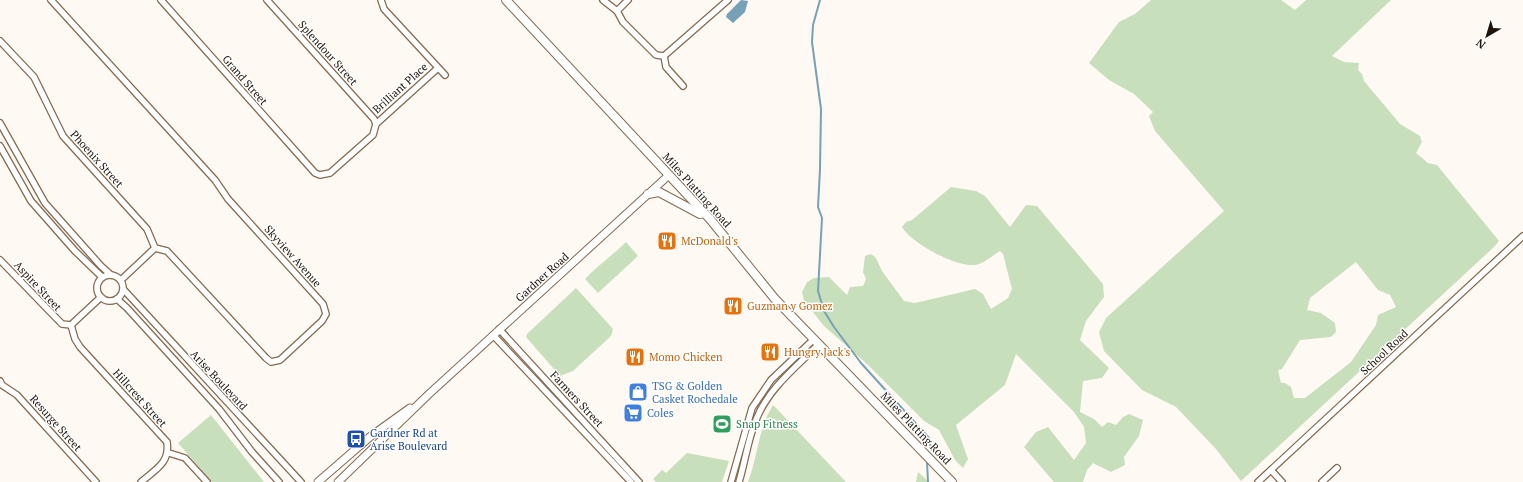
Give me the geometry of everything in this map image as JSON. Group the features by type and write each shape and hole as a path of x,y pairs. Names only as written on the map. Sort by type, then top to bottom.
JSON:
{"main road":[{"name":"Miles Platting Road","path":"506,0 710,219 775,299 952,482"},
{"path":"648,194 659,192 710,219"}],"street":[{"name":"Skyview Avenue","path":"51,0 215,180 228,199 323,304 326,314 322,321 280,360 272,362 266,358 167,251 155,248"},
{"name":"Grand Street","path":"161,0 314,173"},
{"name":"Splendour Street","path":"267,0 375,122"},
{"name":"Brilliant Place","path":"380,0 384,9 445,75"},
{"path":"603,0 617,11 623,22 656,55 664,56 728,0"},
{"path":"617,11 628,0"},
{"name":"Phoenix Street","path":"0,41 34,77 63,136 147,229 155,248"},
{"path":"664,56 666,68 683,86"},
{"name":"Brilliant Place","path":"314,173 325,175 330,173 372,135 375,122 438,68"},
{"path":"0,123 45,203 101,266 111,275 121,280 124,290 117,300 108,301 101,297 97,290 97,285 102,277 111,275"},
{"path":"0,146 31,201 75,251 102,277"},
{"name":"Gardner Road","path":"338,482 429,394 669,175"},
{"name":"School Road","path":"1258,482 1523,236"},
{"path":"121,280 155,248"},
{"name":"Aspire Street","path":"0,260 55,320 62,324 70,325"},
{"name":"Arise Boulevard","path":"124,290 301,482"},
{"path":"70,325 101,297"},
{"name":"Arise Boulevard","path":"117,300 127,308 219,409 279,482"},
{"name":"Hillcrest Street","path":"70,325 75,339 80,347 167,442 169,453"},
{"name":"Farmers Street","path":"499,330 639,482"},
{"name":"Farmers Street","path":"493,335 631,482"},
{"path":"731,482 747,419 752,408 766,386 816,342"},
{"path":"739,482 755,421 771,393 816,342"},
{"name":"Resurge Street","path":"1,384 17,394 96,482"},
{"path":"766,386 771,393"},
{"name":"Gardner Road","path":"318,482 370,436 429,394"},
{"path":"141,482 165,460 169,453 185,458 207,482"},
{"path":"1324,481 1337,468"},
{"path":"1271,470 1282,482"}],"green space":[{"path":"1151,0 1281,0 1295,10 1306,0 1391,0 1332,56 1344,62 1359,63 1358,70 1362,74 1364,81 1400,124 1420,136 1422,142 1416,153 1428,163 1437,165 1499,241 1241,481 1215,448 1176,407 1142,390 1104,351 1099,332 1106,318 1224,211 1155,131 1149,116 1153,112 1134,94 1109,80 1089,63 1119,22 1135,14","holes":["1356,262 1378,290 1390,295 1396,307 1378,315 1376,325 1351,362 1305,398 1294,398 1291,387 1285,383 1281,383 1278,370 1282,369 1300,340 1331,337 1336,332 1335,323 1321,313 1307,310 1310,298"]},
{"path":"951,187 976,191 985,196 1010,227 1026,205 1037,206 1103,284 1104,297 1086,321 1080,340 1109,368 1102,378 1083,381 1080,412 1094,419 1102,427 1108,422 1116,425 1123,417 1129,414 1143,420 1139,436 1124,457 1125,465 1111,472 1093,463 1087,470 1083,482 1054,482 1024,447 1036,432 1048,427 1074,460 1086,443 1084,427 1074,412 1016,354 1005,385 956,425 968,459 963,468 955,460 939,430 924,421 868,365 824,326 804,301 802,292 807,282 814,278 829,277 847,295 850,287 863,286 866,279 863,272 865,256 871,254 876,258 882,271 904,301 915,303 975,289 983,294 991,309 1008,298 1012,289 1003,254 1000,251 979,264 971,265 961,263 949,260 926,248 915,241 902,227 906,222 912,220"},
{"path":"626,242 638,256 598,293 585,279"},
{"path":"576,288 613,329 611,336 573,371 560,376 526,337 527,334"},
{"path":"773,405 846,482 748,482 761,433"},
{"path":"211,415 264,482 212,482 178,443"},
{"path":"687,453 729,461 722,482 656,482 653,479 662,470 666,473"},
{"path":"918,472 929,482 916,482"}],"water":[{"path":"741,0 748,1 745,12 733,23 726,17 727,14"}],"waterway":[{"path":"820,0 813,25 812,42 821,109 818,207 822,218 818,291 824,311 834,327 861,363 929,438 931,450"},
{"path":"927,462 928,482"}],"place":[{"name":"McDonald's","path":"667,241"},
{"name":"Guzman y Gomez","path":"733,306"},
{"name":"Hungry Jack's","path":"770,352"},
{"name":"Momo Chicken","path":"635,357"},
{"name":"TSG & Golden Casket Rochedale","path":"638,392"},
{"name":"Coles","path":"633,413"},
{"name":"Snap Fitness","path":"722,424"},
{"name":"Gardner Rd at Arise Boulevard","path":"356,439"}]}
